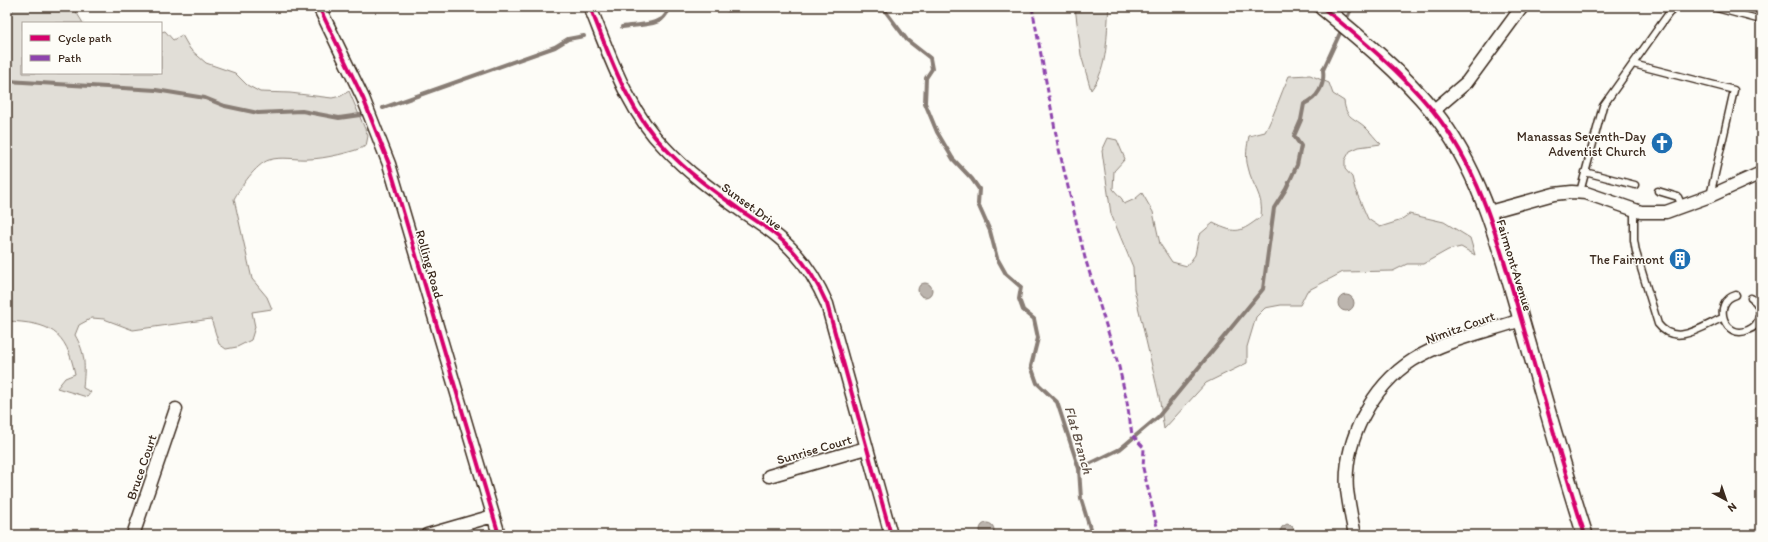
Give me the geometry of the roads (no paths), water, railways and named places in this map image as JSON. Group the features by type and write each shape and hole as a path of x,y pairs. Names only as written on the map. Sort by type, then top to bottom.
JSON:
{"street":[{"name":"Rolling Road","path":"319,7 363,98 389,164 499,535"},
{"name":"Sunset Drive","path":"590,7 627,95 650,132 665,149 698,178 778,237 795,253 810,271 827,304 891,535"},
{"name":"Fairmont Avenue","path":"1322,7 1379,54 1433,111 1462,157 1489,212 1585,535"},
{"path":"1433,111 1467,82 1522,7"},
{"path":"1489,212 1554,194 1580,192 1634,210 1655,213 1666,212 1710,196 1761,173"},
{"name":"Nimitz Court","path":"1355,535 1347,489 1350,455 1365,413 1374,398 1400,370 1414,360 1438,348 1521,320"},
{"name":"Bruce Court","path":"133,535 176,409"},
{"name":"Sunrise Court","path":"769,476 866,448"},
{"path":"427,535 493,516"}],"lane":[{"path":"1580,192 1603,106 1669,13 1676,7"},
{"path":"1713,7 1761,20"},
{"path":"1633,64 1734,90 1710,196"},
{"path":"1585,172 1635,185"},
{"path":"1658,191 1678,198 1682,206"},
{"path":"1634,210 1634,240 1636,252 1658,324 1663,330 1670,334 1679,336 1722,318"},
{"path":"1736,296 1727,301 1723,306 1722,318 1728,327 1736,332 1745,332 1754,327 1758,320 1760,314 1757,304 1751,298"},
{"path":"1754,327 1761,331"}],"waterway":[{"path":"622,27 648,24 658,21 662,19 672,7"},
{"path":"721,7 728,10 734,7"},
{"name":"Flat Branch","path":"884,7 886,12 907,40 930,58 932,69 926,78 925,103 937,132 953,159 972,179 979,189 978,204 990,231 997,258 1006,274 1021,287 1019,299 1023,310 1034,319 1038,338 1031,366 1037,383 1057,402 1079,469 1081,499 1092,535"},
{"path":"1079,469 1120,449 1158,417 1263,289 1274,208 1286,189 1297,165 1301,146 1294,136 1301,120 1304,104 1317,95 1322,86 1323,70 1352,7"},
{"path":"383,108 555,47 568,39 584,36"},
{"path":"7,81 156,90 205,98 225,106 258,113 302,111 339,118 360,115"}],"place":[{"name":"Manassas Seventh-Day Adventist Church","path":"1662,143"},
{"name":"The Fairmont","path":"1680,259"}]}
